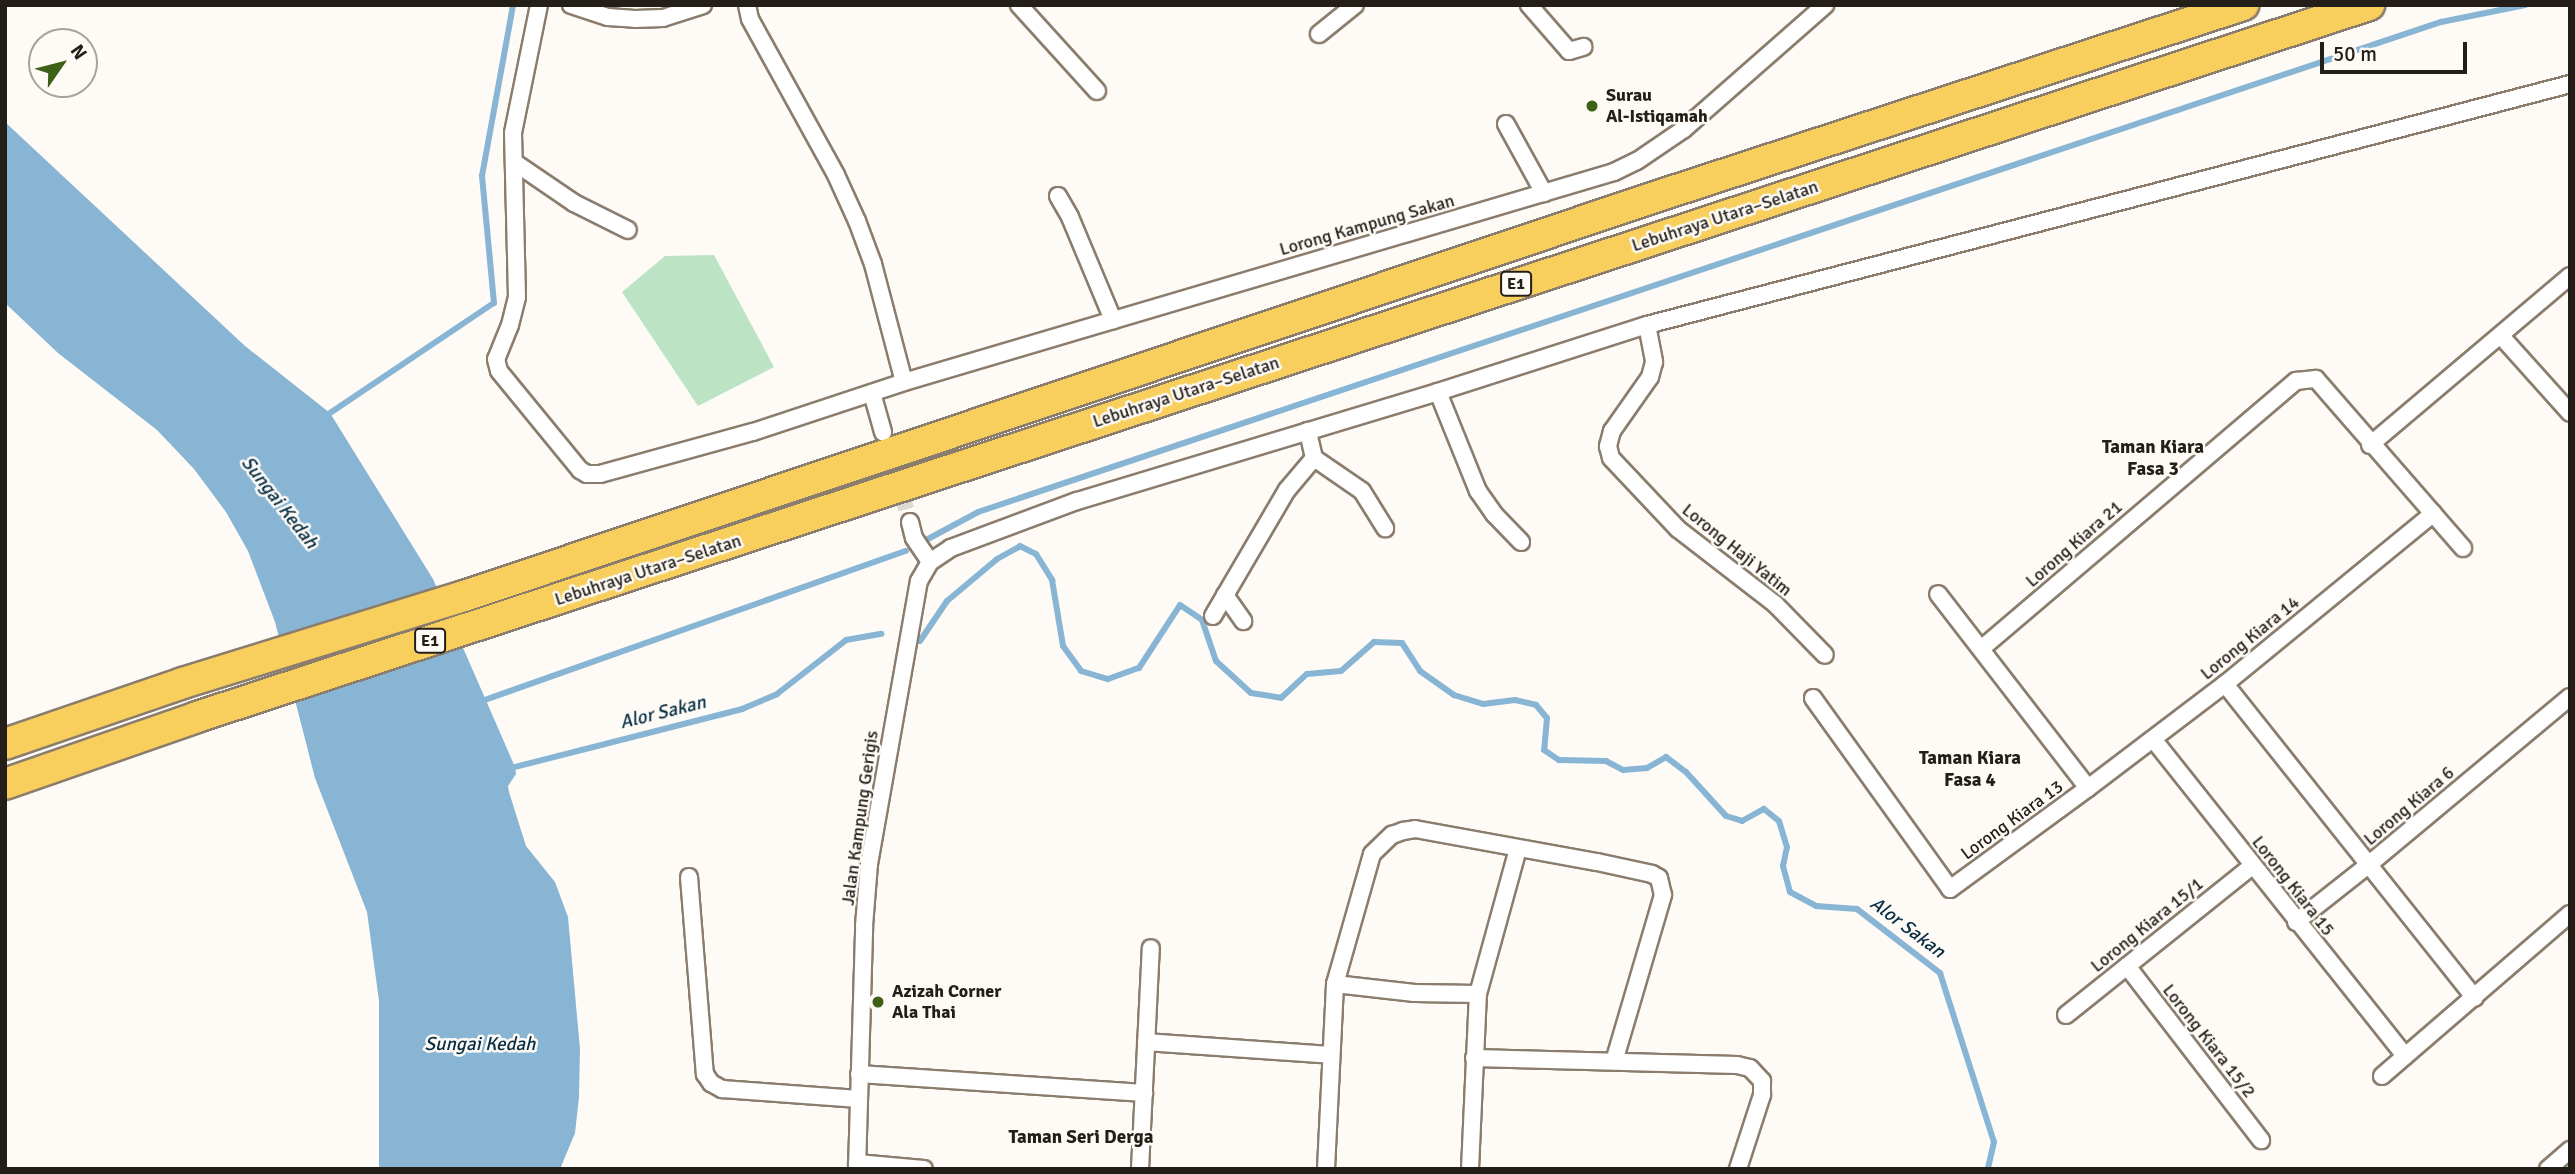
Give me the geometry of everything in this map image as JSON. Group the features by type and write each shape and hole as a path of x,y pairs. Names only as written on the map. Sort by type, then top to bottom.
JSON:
{"highway":[{"name":"Lebuhraya Utara–Selatan","path":"5,744 183,683 464,596 2243,5"},
{"name":"Lebuhraya Utara–Selatan","path":"5,784 197,716 2369,5"}],"street":[{"path":"539,5 513,133 514,163 574,202 628,230"},
{"path":"571,5 607,17 635,19 663,18 703,5"},
{"path":"747,5 750,19 836,175 857,220 873,264 904,382"},
{"path":"1019,5 1097,91"},
{"path":"1319,34 1355,5"},
{"path":"1529,5 1569,51 1583,47"},
{"name":"Lorong Kampung Sakan","path":"514,163 514,214 519,283 510,325 496,359 499,371 580,470 587,474 613,470 753,432 904,382 1614,172 1659,148 1825,5"},
{"path":"909,522 914,538 930,562 963,541 1077,501 1438,393 1647,325 2570,84"},
{"path":"1506,124 1544,193"},
{"path":"1058,196 1070,216 1113,320"},
{"path":"2463,548 2370,444 2570,276"},
{"name":"Lorong Haji Yatim","path":"1647,325 1654,362 1650,377 1612,431 1608,446 1611,458 1678,529 1775,604 1825,655"},
{"path":"2501,336 2570,413"},
{"name":"Lorong Kiara 21","path":"1981,649 2288,385 2316,379 2370,444"},
{"path":"872,393 883,432"},
{"path":"1438,393 1478,491 1494,514 1521,542"},
{"path":"1308,431 1314,458 1362,491 1385,528"},
{"path":"1213,616 1287,490 1314,458"},
{"name":"Lorong Kiara 14","path":"2088,788 2225,684 2433,514"},
{"name":"Jalan Kampung Gerigis","path":"857,1166 869,864 919,581 930,562"},
{"name":"Lorong Kiara 13","path":"1813,698 1950,889 2088,788 1938,594"},
{"path":"1225,595 1243,621"},
{"path":"2225,684 2367,866 2475,998"},
{"name":"Lorong Kiara 6","path":"2296,922 2570,697"},
{"name":"Lorong Kiara 15","path":"2153,739 2405,1056"},
{"path":"1326,1169 1335,984 1372,854 1392,835 1416,829 1652,874 1664,886 1614,1062"},
{"path":"1470,1169 1478,994 1518,849"},
{"name":"Lorong Kiara 15/1","path":"2066,1015 2252,866"},
{"path":"689,877 705,1074 711,1083 722,1089 859,1099"},
{"path":"2382,1076 2570,914"},
{"path":"1140,1169 1151,948"},
{"name":"Lorong Kiara 15/2","path":"2127,966 2261,1140"},
{"path":"1335,984 1414,993 1478,994"},
{"path":"1146,1042 1330,1055"},
{"path":"1474,1058 1737,1065 1757,1073 1762,1081 1762,1096 1738,1169"},
{"path":"859,1074 1144,1093"},
{"path":"2548,1169 2570,1150"},
{"path":"857,1166 924,1169"}],"green space":[{"path":"714,255 774,367 698,406 622,292 665,256"}],"water":[{"name":"Sungai Kedah","path":"5,122 245,346 330,413 433,579 515,767 516,774 508,786 526,846 555,882 568,917 580,1049 579,1097 575,1133 560,1169 379,1169 379,1001 367,912 315,778 275,622 248,551 226,512 194,469 157,430 58,353 5,303"}],"waterway":[{"path":"330,413 494,303 482,176 513,5"},
{"path":"926,540 978,512 2441,22 2525,5"},
{"name":"Alor Sakan","path":"920,641 947,601 997,559 1020,546 1036,554 1052,580 1063,646 1081,671 1108,679 1139,668 1180,605 1202,620 1216,661 1251,693 1281,698 1307,674 1341,671 1374,642 1402,643 1420,671 1454,695 1483,704 1515,700 1536,705 1547,718 1544,750 1559,760 1606,761 1623,770 1647,768 1666,757 1686,772 1726,816 1742,821 1764,809 1779,821 1787,847 1783,866 1790,892 1816,906 1857,909 1940,973 1994,1142 1988,1169"},
{"path":"479,702 906,551"},
{"name":"Alor Sakan","path":"507,769 742,709 777,694 846,640 881,634"}],"tunnel":[{"path":"888,448 910,522"}],"place":[{"name":"Surau Al-Istiqamah","path":"1592,106"},
{"name":"Azizah Corner Ala Thai","path":"878,1002"}],"district":[{"name":"Taman Kiara Fasa 3","path":"2153,459"},
{"name":"Taman Kiara Fasa 4","path":"1970,770"},
{"name":"Taman Seri Derga","path":"1081,1138"}]}
